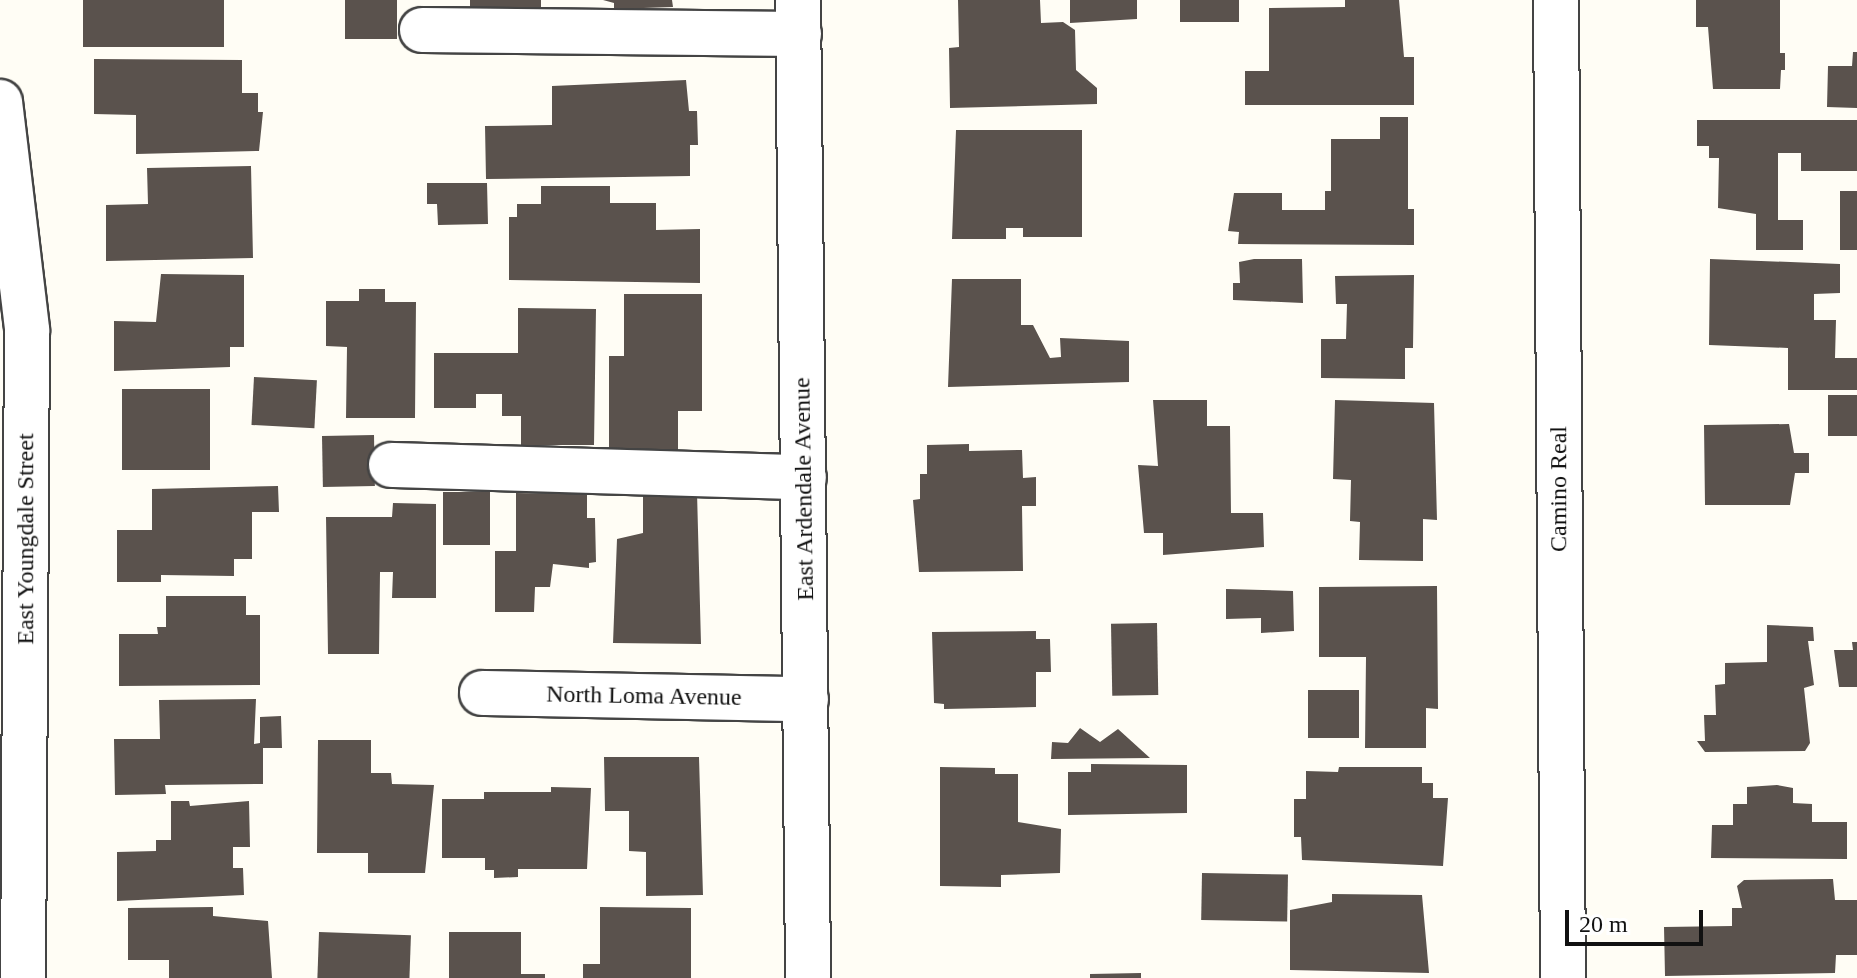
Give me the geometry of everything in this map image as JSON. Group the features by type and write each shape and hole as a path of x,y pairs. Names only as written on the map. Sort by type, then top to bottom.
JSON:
{"street":[{"name":"Camino Real","path":"1556,0 1563,978"},
{"path":"422,30 798,17"},
{"name":"East Ardendale Avenue","path":"798,17 808,978"},
{"name":"East Youngdale Street","path":"0,102 27,330 23,978"},
{"path":"391,465 804,477"},
{"name":"North Loma Avenue","path":"482,693 806,699"}],"building":[{"path":"83,0 224,0 224,47 83,47"},
{"path":"345,0 397,0 397,39 345,39"},
{"path":"470,0 541,0 541,7 470,7"},
{"path":"603,0 672,0 673,7 614,9 614,3"},
{"path":"958,0 1040,0 1041,23 1063,22 1075,30 1076,70 1097,88 1097,104 950,108 949,48 959,47"},
{"path":"1070,0 1137,0 1137,19 1070,23"},
{"path":"1180,0 1239,0 1239,22 1180,22"},
{"path":"1345,0 1399,0 1404,57 1414,57 1414,105 1245,105 1245,71 1269,71 1269,8 1345,7"},
{"path":"1696,0 1780,0 1780,53 1785,53 1785,70 1781,70 1780,89 1713,89 1708,27 1696,27"},
{"path":"1853,52 1857,52 1857,108 1827,107 1828,66 1852,66"},
{"path":"94,59 242,60 242,93 258,93 258,112 263,112 259,151 136,154 136,115 94,114"},
{"path":"686,80 689,111 697,111 698,145 690,145 690,176 486,179 485,126 552,125 552,86"},
{"path":"1380,117 1408,117 1408,209 1414,209 1414,245 1238,244 1239,232 1228,231 1234,193 1282,193 1282,210 1325,210 1325,191 1331,191 1331,139 1380,139"},
{"path":"1697,120 1857,120 1857,171 1801,171 1801,153 1778,153 1778,220 1803,220 1803,250 1756,250 1756,214 1718,208 1719,158 1709,158 1709,146 1697,146"},
{"path":"956,130 1082,130 1082,237 1023,237 1023,228 1006,228 1006,239 952,239"},
{"path":"251,166 253,258 106,261 106,205 148,204 147,168"},
{"path":"427,183 487,183 488,224 438,225 437,204 427,204"},
{"path":"541,186 610,186 610,203 656,203 656,230 700,229 700,283 509,280 509,217 517,217 517,204 541,204"},
{"path":"1840,191 1857,191 1857,250 1840,250"},
{"path":"1302,259 1303,303 1233,300 1233,283 1240,283 1239,262"},
{"path":"1710,259 1840,264 1840,293 1814,294 1814,320 1836,320 1835,358 1857,358 1857,390 1788,390 1788,348 1709,345"},
{"path":"161,274 244,275 244,347 230,347 230,367 114,371 114,321 156,322"},
{"path":"1414,275 1413,348 1405,348 1405,379 1321,378 1321,339 1346,339 1347,304 1336,304 1335,276"},
{"path":"952,279 1021,279 1021,325 1033,325 1050,358 1061,357 1060,338 1129,341 1129,382 948,387"},
{"path":"359,289 385,289 385,302 416,302 415,418 346,418 347,347 326,346 326,301 359,301"},
{"path":"624,294 702,294 702,411 678,411 678,453 609,450 609,356 624,356"},
{"path":"518,308 596,309 594,445 521,445 521,416 502,416 502,394 476,394 476,408 434,408 434,353 518,353"},
{"path":"254,377 317,380 314,428 251,425"},
{"path":"122,389 210,389 210,470 122,470"},
{"path":"1828,395 1857,395 1857,436 1828,436"},
{"path":"1153,400 1207,400 1207,426 1230,426 1231,513 1263,513 1264,547 1163,555 1163,533 1144,533 1138,465 1158,466"},
{"path":"1335,400 1434,403 1437,520 1423,519 1423,561 1359,560 1360,522 1350,521 1351,480 1333,479"},
{"path":"1789,424 1794,453 1809,453 1809,473 1795,473 1790,505 1705,505 1704,425"},
{"path":"374,435 375,486 323,487 322,436"},
{"path":"969,444 969,451 1022,450 1023,478 1036,477 1036,506 1022,506 1023,571 919,572 913,500 920,499 920,474 927,474 927,445"},
{"path":"278,486 279,512 252,512 252,559 234,559 234,576 161,575 161,582 117,582 117,530 152,530 152,489"},
{"path":"443,492 490,492 490,545 443,545"},
{"path":"643,492 697,492 701,644 613,643 617,539 643,533"},
{"path":"516,493 587,494 587,518 595,518 596,562 589,563 589,568 553,564 550,587 535,587 534,612 495,612 495,551 516,551"},
{"path":"393,503 436,504 436,598 392,598 393,572 380,572 379,654 328,654 326,517 392,517"},
{"path":"1437,586 1438,709 1426,708 1426,748 1365,748 1366,657 1319,657 1319,587"},
{"path":"1226,589 1293,591 1294,631 1261,633 1261,618 1226,619"},
{"path":"166,596 246,596 246,615 260,615 260,685 119,686 119,634 158,634 157,627 166,627"},
{"path":"1157,623 1158,695 1112,696 1111,624"},
{"path":"1767,625 1813,627 1814,641 1808,641 1814,685 1804,688 1810,743 1805,751 1705,752 1697,741 1705,741 1704,715 1716,715 1715,685 1725,684 1725,663 1767,662"},
{"path":"1036,631 1036,639 1050,639 1051,672 1036,672 1036,707 944,709 944,704 934,703 932,632"},
{"path":"1852,642 1857,642 1857,687 1839,687 1834,650 1853,650"},
{"path":"1308,690 1359,690 1359,738 1308,738"},
{"path":"256,699 254,744 260,743 260,717 281,716 282,748 263,748 263,784 165,785 166,794 115,795 114,739 160,739 159,700"},
{"path":"1080,728 1100,742 1118,729 1150,758 1051,759 1052,742 1068,743"},
{"path":"318,740 371,740 371,773 391,773 392,784 434,785 425,873 368,873 368,853 317,853"},
{"path":"604,757 699,757 703,895 646,896 646,852 629,851 629,811 605,811"},
{"path":"1091,764 1187,765 1187,813 1068,815 1068,772 1091,772"},
{"path":"940,767 995,768 995,774 1018,774 1018,822 1061,829 1060,873 1001,875 1001,887 940,886"},
{"path":"1339,767 1422,767 1422,783 1433,783 1433,798 1448,798 1443,866 1302,860 1301,837 1294,837 1294,799 1306,799 1306,771 1338,772"},
{"path":"1777,785 1793,788 1793,803 1812,804 1812,822 1847,822 1847,859 1711,858 1712,825 1733,825 1733,804 1747,804 1747,787"},
{"path":"551,787 591,788 587,869 518,869 518,877 494,878 494,870 485,870 485,858 442,858 442,799 484,799 484,792 551,792"},
{"path":"171,801 189,801 190,806 249,801 250,847 233,847 233,868 243,868 244,895 117,901 117,852 156,851 156,840 171,840"},
{"path":"1202,873 1288,875 1287,921 1201,920"},
{"path":"1833,879 1835,900 1857,900 1857,955 1836,955 1835,973 1665,976 1664,927 1732,926 1732,908 1742,908 1737,886 1744,880"},
{"path":"1332,894 1422,895 1429,973 1290,970 1290,910 1332,902"},
{"path":"213,907 213,916 268,921 272,978 169,978 169,960 128,960 128,908"},
{"path":"600,907 691,908 691,978 583,978 583,964 600,964"},
{"path":"319,932 411,935 409,978 317,978"},
{"path":"449,932 521,932 521,974 545,974 545,978 449,978"},
{"path":"1141,973 1141,978 1090,978 1090,974"}]}
